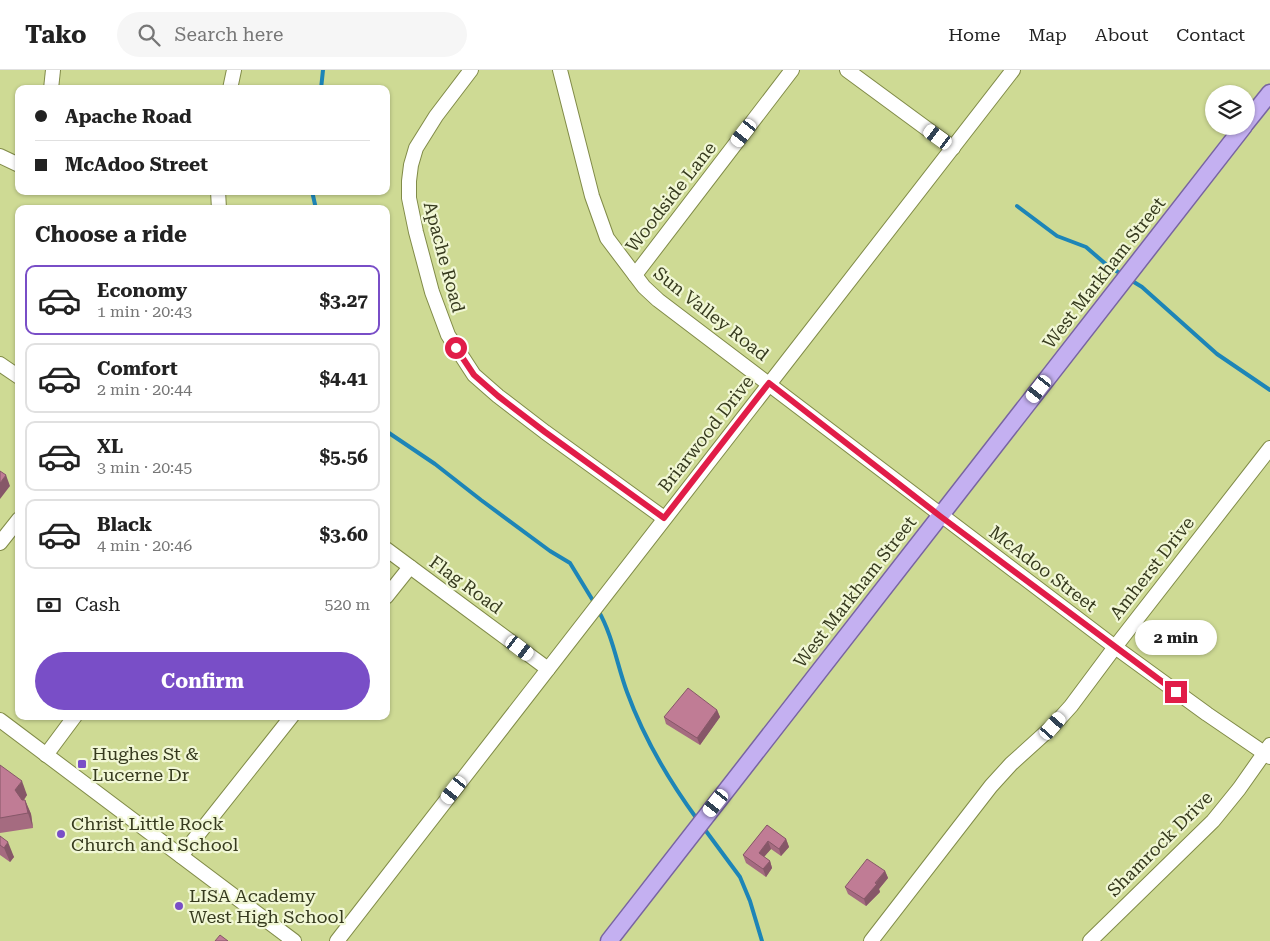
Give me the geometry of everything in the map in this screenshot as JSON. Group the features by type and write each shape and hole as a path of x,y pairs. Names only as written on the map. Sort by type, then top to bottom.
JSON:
{"main road":[{"path":"1255,112 1270,93"},
{"name":"West Markham Street","path":"609,941 1237,135"}],"street":[{"path":"51,85 53,70"},
{"path":"231,85 234,70"},
{"name":"Apache Road","path":"471,70 436,116 416,148 411,164 409,181 409,198 416,232 432,292 448,335 474,375 498,396 664,518"},
{"name":"Sun Valley Road","path":"560,70 583,163 607,238 644,287 658,300 769,383 940,516"},
{"name":"Woodside Lane","path":"635,275 792,70"},
{"path":"847,70 953,148"},
{"name":"Briarwood Drive","path":"337,941 1013,70"},
{"path":"0,156 15,164"},
{"path":"0,364 15,374"},
{"name":"Amherst Drive","path":"871,941 991,786 1011,764 1053,726 1082,691 1270,448"},
{"name":"McAdoo Street","path":"940,516 1207,714 1268,751"},
{"path":"0,543 15,524"},
{"name":"Flag Road","path":"390,551 548,669"},
{"path":"390,592 410,567"},
{"path":"0,720 294,941"},
{"path":"46,755 72,720"},
{"path":"181,856 289,720"},
{"name":"Shamrock Drive","path":"1090,941 1208,827 1268,751"}],"building":[{"path":"0,471 6,475 0,483"},
{"path":"688,688 717,710 697,738 664,717"},
{"path":"0,765 22,781 15,790 22,800 25,800 28,813 0,818"},
{"path":"767,825 786,839 779,849 768,841 759,853 770,861 763,869 743,855"},
{"path":"0,836 8,842 4,848 0,845"},
{"path":"867,859 885,871 864,899 845,887"},
{"path":"220,935 228,941 215,941"}],"waterway":[{"path":"321,85 323,70"},
{"path":"313,195 315,205"},
{"path":"1017,206 1057,236 1086,247 1108,266 1123,275"},
{"path":"1129,279 1142,287 1217,354 1270,390"},
{"path":"390,434 435,464 550,551 570,563 595,604"},
{"path":"598,610 611,640 633,709 667,774 697,819"},
{"path":"703,827 740,877 750,901 762,941"}],"place":[{"name":"Hughes St & Lucerne Dr","path":"82,764"},
{"name":"Christ Little Rock Church and School","path":"61,834"},
{"name":"LISA Academy West High School","path":"179,906"}],"route":[{"path":"456,348 474,375 498,396 664,518 769,383 940,516 1176,692"}]}
